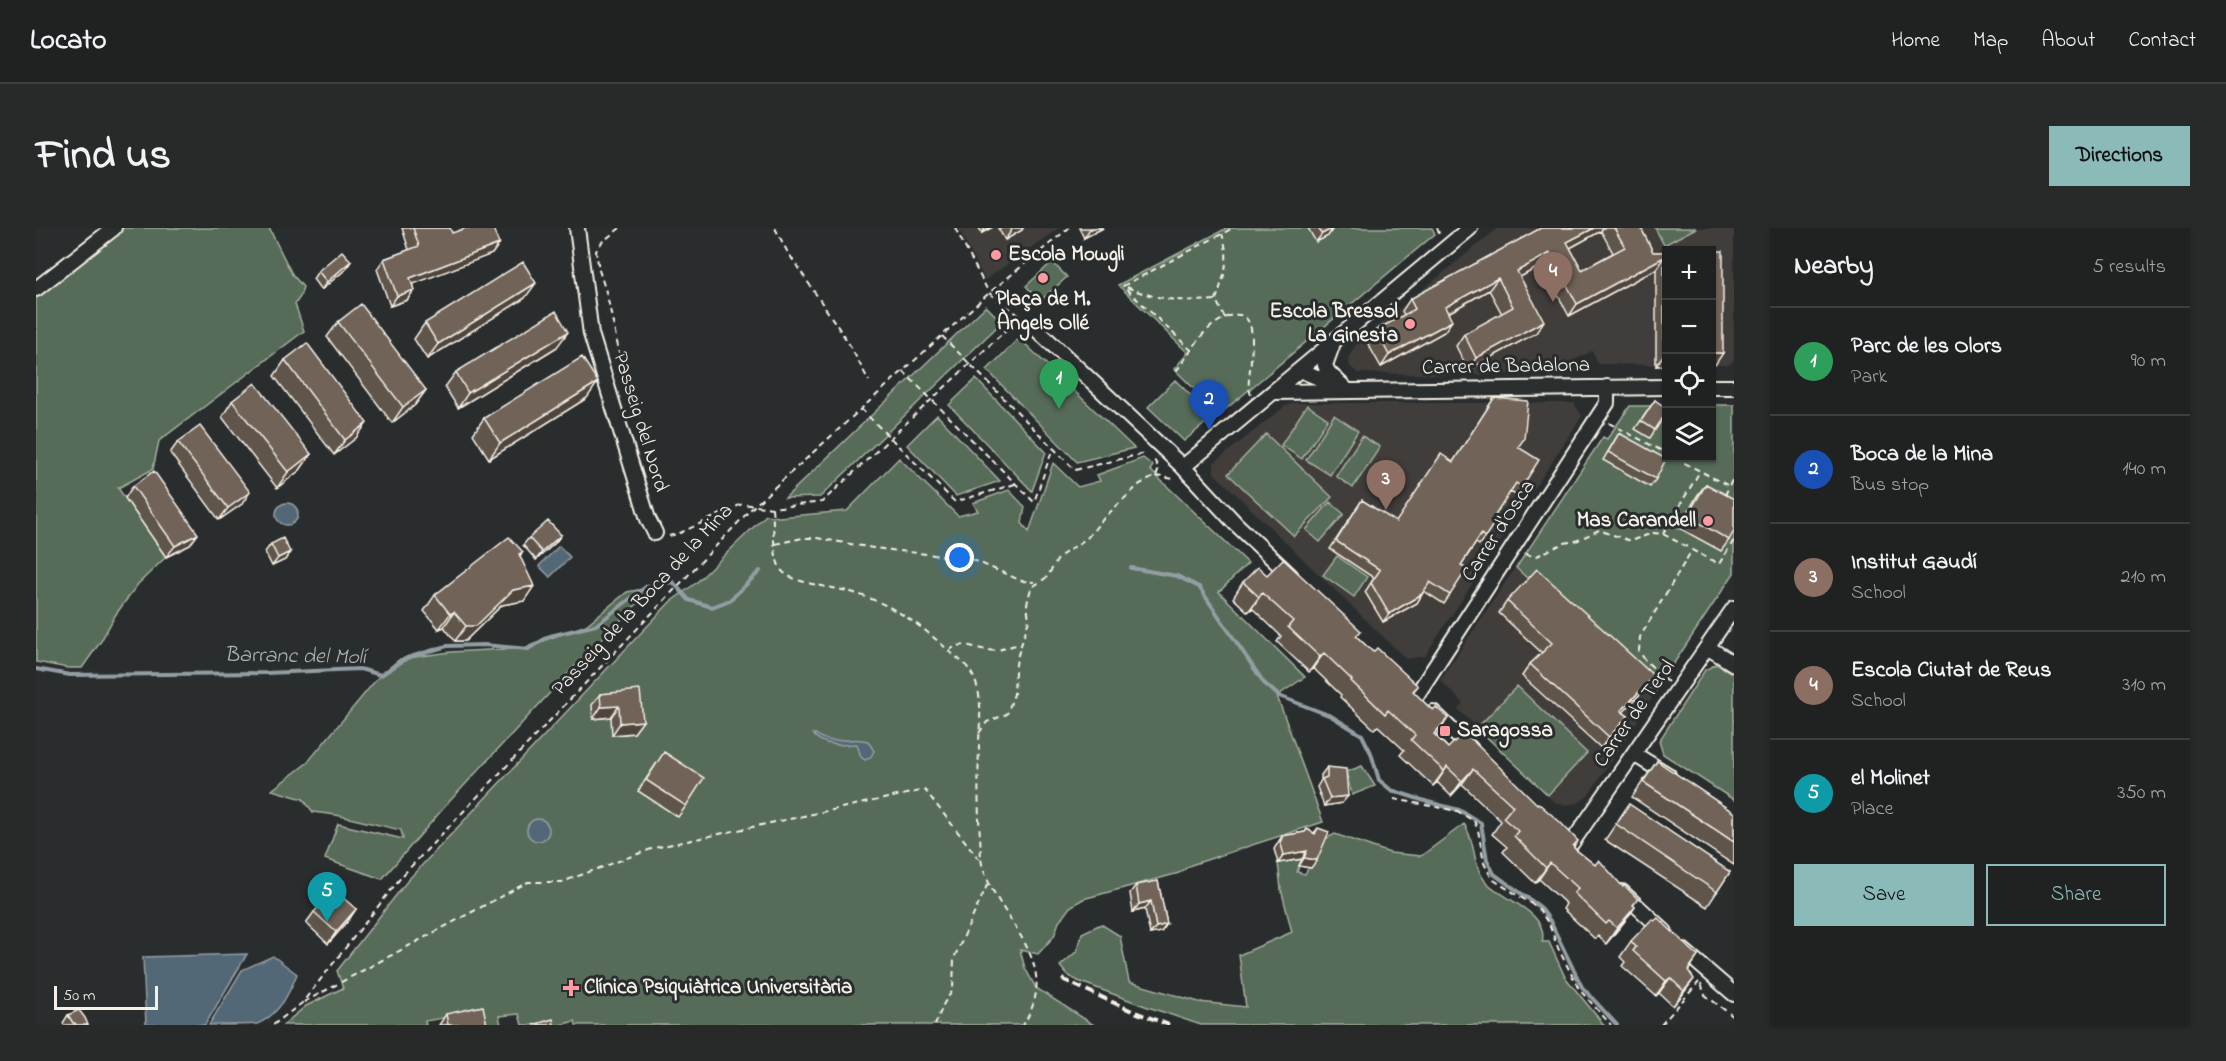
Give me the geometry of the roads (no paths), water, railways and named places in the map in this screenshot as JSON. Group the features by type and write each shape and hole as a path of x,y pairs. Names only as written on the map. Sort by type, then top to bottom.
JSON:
{"street":[{"path":"36,289 114,228"},
{"name":"Passeig del Nord","path":"578,228 591,334 647,515 656,533"},
{"path":"1183,467 1470,228"},
{"path":"1034,327 1183,467 1236,524 1303,587"},
{"path":"1335,342 1326,358 1325,365 1347,390"},
{"path":"1300,370 1300,382 1317,391"},
{"name":"Carrer de Badalona","path":"1300,370 1347,390"},
{"name":"Carrer d'Osca","path":"1482,759 1412,692 1607,403 1607,387"},
{"name":"Carrer de Badalona","path":"1273,392 1662,387"},
{"path":"1716,387 1734,387"},
{"name":"Carrer de Terol","path":"1570,844 1734,608"},
{"path":"1707,647 1734,664"},
{"path":"1634,754 1675,780"},
{"path":"1558,832 1581,854"},
{"path":"1615,886 1707,973 1734,994"}],"water":[{"path":"283,503 291,503 298,510 298,518 291,525 283,525 276,518 276,510"},
{"path":"559,546 570,557 550,577 539,566"},
{"path":"813,734 835,741 855,739 868,741 874,751 870,758 865,760 861,757 857,744 827,743"},
{"path":"534,819 542,819 549,826 549,834 542,841 534,841 527,834 527,826"},
{"path":"247,954 205,1025 146,1025 143,957"},
{"path":"273,956 297,974 287,996 277,1009 257,1024 209,1025 242,970"}],"waterway":[{"name":"Barranc del Molí","path":"1131,568 1177,576 1199,587 1264,683 1279,696 1331,716 1362,735 1371,753 1379,780 1391,790 1459,810 1481,823 1487,860 1494,874 1540,907 1550,921 1582,987 1617,1025"},
{"name":"Barranc del Molí","path":"36,669 70,675 266,673 360,669 381,675 407,658 447,646 484,645 528,649 550,636 596,625 647,586 673,582 689,600 712,607 730,600 760,571"}],"railway":[{"path":"1062,979 1169,1025"}],"place":[{"name":"Escola Mowgli","path":"996,255"},
{"name":"Plaça de M. Àngels Ollé","path":"1043,278"},
{"name":"Escola Ciutat de Reus","path":"1553,302"},
{"name":"Escola Bressol La Ginesta","path":"1410,324"},
{"name":"Parc de les Olors","path":"1059,409"},
{"name":"Boca de la Mina","path":"1209,430"},
{"name":"Institut Gaudí","path":"1386,510"},
{"name":"Mas Carandell","path":"1708,521"},
{"name":"Saragossa","path":"1445,731"},
{"name":"el Molinet","path":"327,922"},
{"name":"Clínica Psiquiàtrica Universitària","path":"571,988"}]}
